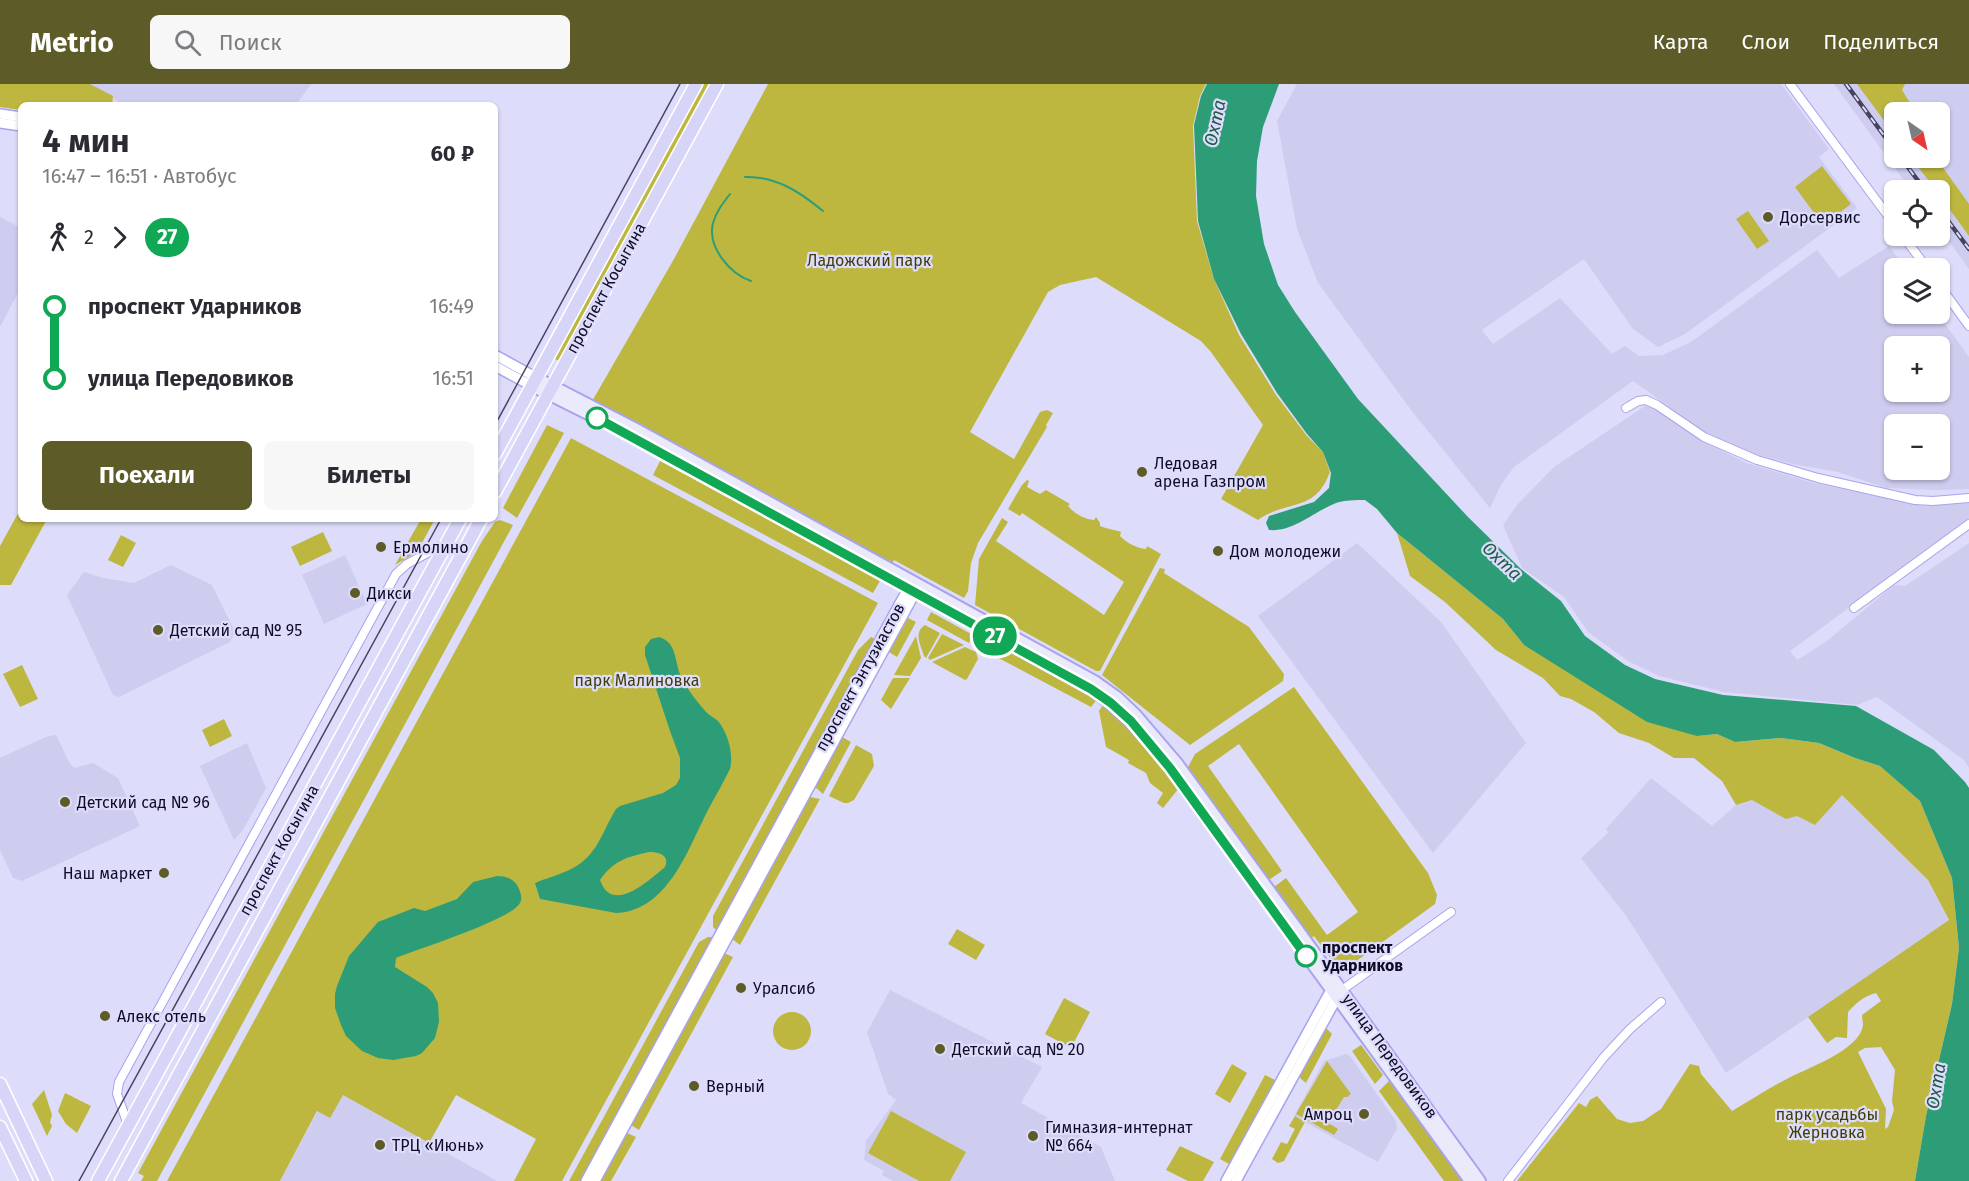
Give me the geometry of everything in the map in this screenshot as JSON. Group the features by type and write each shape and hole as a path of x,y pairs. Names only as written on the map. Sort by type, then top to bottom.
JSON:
{"main road":[{"name":"проспект Косыгина","path":"498,448 696,84"},
{"name":"проспект Косыгина","path":"498,487 717,84"},
{"name":"улица Передовиков","path":"534,382 646,434 913,588 1096,682 1117,697 1155,734 1182,770 1336,993 1470,1181"},
{"name":"проспект Косыгина","path":"98,1181 458,522"},
{"name":"проспект Косыгина","path":"122,1181 479,522"},
{"name":"улица Передовиков","path":"1336,993 1480,1181"},
{"path":"0,1084 46,1181"},
{"path":"0,1127 26,1181"}],"street":[{"path":"1790,84 1884,211"},
{"path":"0,114 18,117"},
{"path":"0,123 18,126"},
{"path":"1950,300 1969,326"},
{"name":"улица Передовиков","path":"498,357 534,382"},
{"name":"улица Передовиков","path":"498,367 534,382"},
{"path":"1626,408 1638,401 1646,400 1704,437 1726,447 1757,460 1818,478 1916,500 1969,498"},
{"path":"1854,608 1969,524"},
{"path":"128,1125 117,1094 119,1082 396,574 407,564 447,542"},
{"name":"проспект Энтузиастов","path":"586,1181 913,588"},
{"name":"проспект Энтузиастов","path":"595,1181 913,588"},
{"path":"1226,1181 1336,993 1451,912"},
{"path":"1236,1181 1336,993"},
{"path":"1508,1181 1604,1057 1630,1029 1661,1002"}],"shaded area":[{"path":"85,84 311,84 298,102 119,102"},
{"path":"1297,84 1781,84 1829,149 1819,157 1857,208 1685,334 1658,347 1633,329 1584,259 1482,330 1493,344 1560,298 1612,354 1625,346 1639,356 1663,355 1691,342 1817,250 1839,278 1889,246 1898,258 1884,258 1884,324 1945,324 1969,357 1969,489 1886,488 1838,472 1792,464 1751,453 1705,432 1633,381 1514,467 1501,485 1490,508 1411,410 1318,283 1297,229 1277,121"},
{"path":"1834,84 1969,84 1969,269 1950,243 1950,180 1904,180 1895,168 1950,168 1950,102 1884,102 1884,153"},
{"path":"0,217 18,226 18,293 0,327"},
{"path":"1650,405 1697,438 1746,463 1814,483 1923,506 1969,503 1969,520 1790,651 1797,660 1827,641 1894,585 1905,586 1969,543 1969,768 1964,760 1877,697 1857,705 1724,692 1659,676 1628,661 1588,632 1564,597 1522,568 1503,525 1517,505 1554,467 1645,406"},
{"path":"1357,543 1441,622 1526,743 1433,853 1258,616"},
{"path":"345,555 367,604 324,624 302,575"},
{"name":"Детский сад № 95","path":"171,565 212,585 235,632 230,642 119,697 113,695 67,595 84,572 134,583"},
{"name":"Детский сад № 96","path":"56,735 74,768 93,763 118,778 140,826 22,881 13,878 0,850 0,758 48,736"},
{"path":"247,743 266,788 243,830 234,840 200,766"},
{"path":"1651,778 1712,826 1736,805 1752,800 1786,818 1842,794 1928,880 1949,921 1726,1073 1627,917 1581,858 1608,833 1606,829"},
{"path":"890,990 1042,1067 1021,1103 1101,1147 1115,1181 893,1181 882,1175 884,1171 864,1160 866,1141 896,1100 888,1094 867,1032"},
{"path":"1346,1054 1350,1056 1396,1121 1397,1129 1378,1162 1294,1116 1324,1061"},
{"path":"343,1095 497,1181 280,1181 318,1111"}],"green space":[{"path":"0,84 90,84 113,96 112,102 18,102 18,110 0,107"},
{"path":"704,84 709,84 559,361 555,359"},
{"name":"Ладожский парк","path":"768,84 1206,84 1200,96 1193,126 1197,221 1214,279 1239,335 1276,395 1307,436 1323,452 1330,472 1324,485 1309,500 1280,509 1258,520 1221,499 1263,425 1201,341 1096,277 1060,285 1048,292 970,432 1014,459 1040,412 1047,410 1053,413 978,543 971,563 968,591 964,598 894,560 892,564 591,403 674,259"},
{"path":"1857,84 1905,84 1902,90 1910,102 1884,102 1884,120"},
{"path":"1822,166 1851,204 1823,225 1795,187"},
{"path":"1919,168 1943,168 1969,204 1969,236 1950,210 1950,180 1928,180"},
{"path":"1748,211 1769,241 1757,249 1736,219"},
{"path":"547,425 564,433 517,518 503,508"},
{"name":"парк Малиновка","path":"571,438 878,603 562,1181 514,1181 536,1139 456,1095 429,1143 343,1095 330,1118 317,1111 280,1181 167,1181"},
{"path":"660,461 881,579 873,593 653,475"},
{"path":"1027,480 1029,481 1027,487 1040,494 1046,490 1070,504 1068,506 1080,516 1094,520 1096,517 1100,526 1121,532 1120,536 1132,545 1146,549 1147,546 1161,554 1100,671 1096,671 975,605 979,559 1002,518 1008,522 996,541 1104,615 1124,582 1022,513 1020,516 1008,509"},
{"path":"18,513 18,522 45,522 11,585 0,585 0,546"},
{"path":"498,521 513,525 157,1181 141,1181 144,1176 138,1173 482,541"},
{"path":"419,522 433,522 417,552 395,565"},
{"path":"323,532 332,551 300,566 291,547"},
{"name":"парк усадьбы Жерновка","path":"1397,533 1503,619 1524,645 1697,736 1717,734 1735,742 1781,738 1819,743 1880,766 1920,801 1952,878 1959,948 1952,1004 1926,1116 1915,1181 1517,1181 1579,1103 1586,1107 1590,1100 1597,1096 1617,1119 1630,1123 1643,1121 1661,1109 1690,1064 1699,1066 1701,1074 1732,1111 1842,1051 1860,1034 1863,1025 1862,1015 1881,1001 1876,993 1861,1000 1848,1012 1847,1038 1836,1037 1827,1043 1808,1017 1949,920 1928,880 1842,795 1815,825 1797,816 1786,819 1752,800 1736,805 1722,781 1694,758 1674,758 1649,743 1619,733 1594,712 1571,699 1560,696 1543,678 1496,650 1445,602 1410,576","holes":["1881,1047 1895,1070 1892,1101 1894,1110 1888,1127 1885,1129 1886,1109 1858,1052 1865,1048"]},
{"path":"121,535 136,543 123,567 108,560"},
{"path":"1160,568 1165,569 1164,573 1249,627 1284,674 1283,681 1190,745 1102,675"},
{"path":"931,612 973,635 969,643 927,620"},
{"path":"908,618 916,622 897,657 889,652"},
{"path":"925,625 940,633 926,658 919,639 919,631"},
{"path":"942,634 964,645 930,660 928,658"},
{"path":"916,636 921,658 910,676 894,675"},
{"path":"871,637 875,639 717,931 713,927 713,916 858,650"},
{"path":"1000,643 1098,698 1091,707 989,653 994,646 997,647"},
{"path":"965,647 976,652 978,659 965,680 932,662"},
{"path":"22,665 38,699 20,707 3,674"},
{"path":"893,678 910,678 891,709 881,700"},
{"path":"1294,687 1428,873 1437,895 1435,904 1340,971 1314,936 1311,938 1274,887 1286,878 1327,935 1358,912 1239,744 1208,766 1282,871 1269,880 1187,769 1195,754"},
{"path":"1103,705 1109,710 1110,708 1128,724 1179,788 1163,808 1157,803 1163,793 1150,783 1146,773 1106,747 1099,711"},
{"path":"224,719 232,736 210,747 202,730"},
{"path":"842,737 851,742 823,794 815,787"},
{"path":"856,745 872,754 874,766 854,800 844,803 829,796"},
{"path":"810,797 820,799 740,945 732,939"},
{"path":"957,929 985,945 976,960 948,944"},
{"path":"713,937 581,1181 569,1181 699,942"},
{"path":"724,953 733,957 639,1130 631,1125"},
{"path":"1064,998 1090,1012 1071,1048 1045,1034"},
{"path":"792,1012 799,1013 805,1018 810,1024 810,1038 805,1044 799,1049 792,1050 785,1049 779,1044 774,1038 773,1031 774,1024 779,1018 785,1013"},
{"path":"1326,1028 1332,1034 1306,1083 1299,1075"},
{"path":"1361,1045 1383,1075 1375,1084 1352,1051"},
{"path":"1327,1061 1351,1094 1344,1097 1328,1123 1338,1129 1334,1135 1296,1114"},
{"path":"1232,1064 1247,1073 1230,1103 1215,1094"},
{"path":"1265,1075 1275,1080 1229,1164 1220,1159"},
{"path":"1389,1081 1393,1081 1465,1181 1444,1181 1379,1091"},
{"path":"44,1090 52,1115 50,1122 52,1126 47,1136 32,1104"},
{"path":"65,1093 91,1106 77,1133 66,1124 58,1111"},
{"path":"891,1111 966,1152 950,1181 919,1181 868,1153"},
{"path":"1295,1116 1305,1122 1284,1161 1278,1163 1272,1159 1281,1142 1287,1144 1295,1129 1289,1126"},
{"path":"627,1133 636,1137 611,1181 601,1181"},
{"path":"1180,1146 1214,1162 1203,1181 1188,1181 1166,1170"}],"water":[{"name":"Охта","path":"1207,84 1279,84 1263,127 1257,161 1256,196 1264,244 1278,285 1358,399 1468,517 1521,569 1561,601 1585,636 1625,665 1655,679 1723,695 1856,706 1934,750 1965,782 1969,788 1969,1181 1915,1181 1926,1116 1952,1004 1959,948 1952,878 1920,801 1880,766 1819,743 1781,738 1735,742 1717,734 1697,736 1647,722 1524,645 1503,619 1397,533 1377,509 1365,500 1336,503 1295,525 1269,530 1266,523 1269,516 1314,502 1329,488 1331,473 1323,452 1277,393 1241,334 1214,279 1198,221 1194,125 1201,96"},
{"path":"659,637 669,644 675,654 679,673 684,683 708,714 722,726 731,751 730,769 684,859 663,890 650,902 634,910 616,913 540,899 535,883 574,868 583,861 596,847 616,809 663,793 676,785 680,778 680,758 645,655 645,647 651,639","holes":["649,852 663,855 666,860 665,867 631,892 613,895 606,890 600,880 610,868 628,858"]},
{"path":"497,876 511,879 518,887 521,901 513,910 483,926 396,958 395,967 427,987 438,1003 439,1022 435,1038 422,1053 416,1056 393,1060 378,1058 362,1051 346,1036 335,1008 337,986 349,956 378,922 414,908 425,911 457,899 473,882"}],"waterway":[{"path":"745,177 767,179 787,186 823,211"},
{"path":"730,194 714,219 713,241 728,266 751,281"}],"tram line":[{"path":"498,419 680,84"},
{"path":"79,1181 439,522"}],"railway":[{"path":"1846,84 1884,135"},
{"path":"1908,168 1918,180"},
{"path":"1950,223 1969,249"}],"bus line":[{"name":"27","path":"597,418 987,631 1091,689 1111,703 1131,721 1170,768 1306,956"}],"place":[{"name":"Дорсервис","path":"1768,217"},
{"name":"Ледовая арена Газпром","path":"1142,472"},
{"name":"Ермолино","path":"381,547"},
{"name":"Дом молодежи","path":"1218,551"},
{"name":"Дикси","path":"355,593"},
{"name":"Детский сад № 95","path":"158,630"},
{"name":"Детский сад № 96","path":"65,802"},
{"name":"Наш маркет","path":"164,873"},
{"name":"проспект Ударников","path":"1306,956"},
{"name":"Уралсиб","path":"741,988"},
{"name":"Алекс отель","path":"105,1016"},
{"name":"Детский сад № 20","path":"940,1049"},
{"name":"Верный","path":"694,1086"},
{"name":"Амроц","path":"1364,1114"},
{"name":"Гимназия-интернат № 664","path":"1033,1136"},
{"name":"ТРЦ «Июнь»","path":"380,1145"}]}
